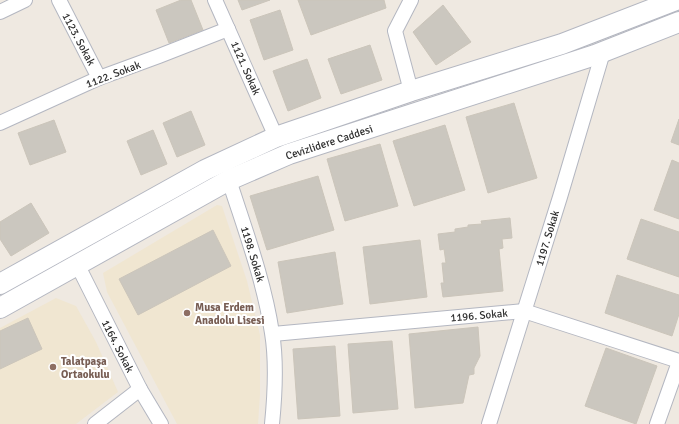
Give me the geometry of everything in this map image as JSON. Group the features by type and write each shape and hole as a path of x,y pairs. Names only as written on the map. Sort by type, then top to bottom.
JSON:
{"main road":[{"name":"Cevizlidere Caddesi","path":"0,284 204,170 276,137 411,91 562,44 676,0"},
{"name":"Cevizlidere Caddesi","path":"0,308 78,266 229,180 289,154 602,52 679,22"},
{"path":"602,52 609,26"}],"street":[{"path":"0,12 25,0"},
{"name":"1123. Sokak","path":"58,0 99,78"},
{"name":"1121. Sokak","path":"215,0 276,137"},
{"path":"411,0 395,31 411,91"},
{"name":"1122. Sokak","path":"0,123 99,78 228,29"},
{"name":"1197. Sokak","path":"489,424 560,196 602,52"},
{"name":"1198. Sokak","path":"229,180 256,262 266,298 273,334 275,394 272,424"},
{"name":"1164. Sokak","path":"78,266 140,389 161,424"},
{"name":"1196. Sokak","path":"273,334 524,311 679,361"},
{"path":"657,424 679,361"},
{"path":"95,424 140,389"}],"shaded area":[{"name":"Musa Erdem Anadolu Lisesi","path":"217,205 222,206 247,281 260,335 260,395 258,424 177,424 107,292 103,273"},
{"name":"Talatpaşa Ortaokulu","path":"56,298 76,306 96,342 118,392 76,424 0,424 0,328"}],"building":[{"path":"181,0 191,0 203,30 169,43 156,10"},
{"path":"238,0 270,0 242,10"},
{"path":"298,0 384,0 386,8 311,35"},
{"path":"443,5 471,42 436,65 413,32"},
{"path":"280,10 293,50 264,60 250,20"},
{"path":"370,45 382,80 341,94 328,59"},
{"path":"307,59 321,98 288,111 273,71"},
{"path":"514,103 537,178 488,193 466,117"},
{"path":"191,111 205,145 177,157 163,123"},
{"path":"679,119 679,145 671,142"},
{"path":"54,120 66,152 30,165 18,133"},
{"path":"445,125 465,190 414,206 393,141"},
{"path":"153,130 167,164 141,175 127,141"},
{"path":"380,144 398,206 345,221 327,159"},
{"path":"672,160 679,163 679,219 654,210"},
{"path":"318,176 334,230 267,250 250,196"},
{"path":"31,203 49,233 11,256 0,239 0,222"},
{"path":"510,218 512,238 502,239 503,248 499,249 503,291 443,297 441,283 444,283 442,263 446,263 444,249 440,250 438,234 455,232 455,229 468,227 468,225 482,224 481,221"},
{"path":"641,219 679,232 679,277 627,259"},
{"path":"213,230 231,266 138,315 119,279"},
{"path":"420,240 427,297 370,304 363,247"},
{"path":"335,252 343,304 287,313 278,262"},
{"path":"617,275 679,295 679,314 672,336 605,313"},
{"path":"28,318 42,349 0,369 0,331"},
{"path":"478,327 480,356 474,368 474,374 469,375 463,403 415,408 409,334"},
{"path":"392,341 398,409 353,413 348,344"},
{"path":"335,346 340,416 298,419 293,349"},
{"path":"606,348 657,366 636,424 585,406"}],"place":[{"name":"Musa Erdem Anadolu Lisesi","path":"187,313"},
{"name":"Talatpaşa Ortaokulu","path":"53,367"}]}
